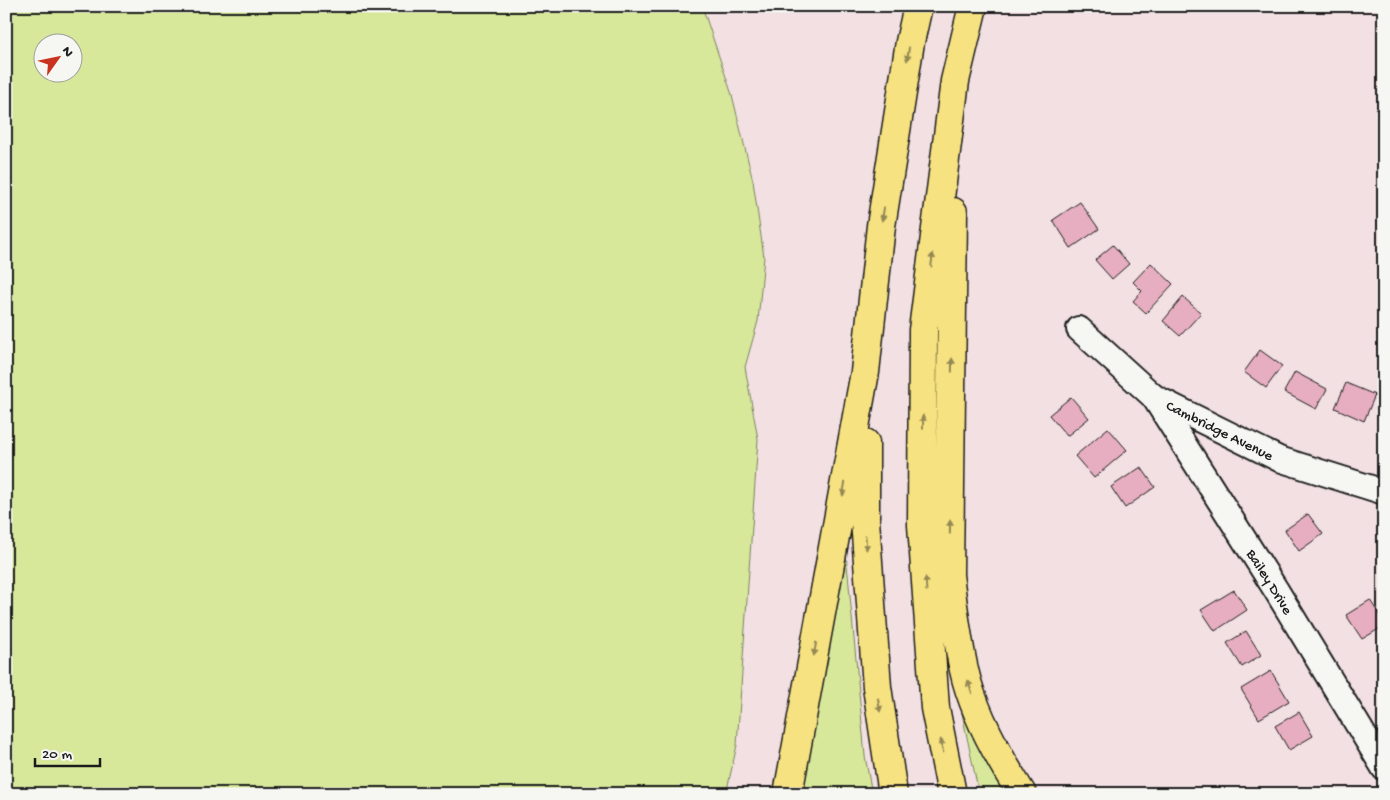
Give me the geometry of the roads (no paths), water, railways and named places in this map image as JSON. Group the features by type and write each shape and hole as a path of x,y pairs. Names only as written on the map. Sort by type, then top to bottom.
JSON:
{"highway":[{"path":"788,794 865,372 881,226 910,42 918,6"},
{"path":"952,794 935,708 922,525 923,330 955,81 973,6"},
{"path":"955,81 949,575 964,671 980,715 999,755 1022,794"},
{"path":"865,372 865,520 877,688 893,794"}],"street":[{"name":"Cambridge Avenue","path":"1079,329 1154,397 1279,459 1384,492"},
{"name":"Bailey Drive","path":"1154,397 1276,590 1384,768"}]}
